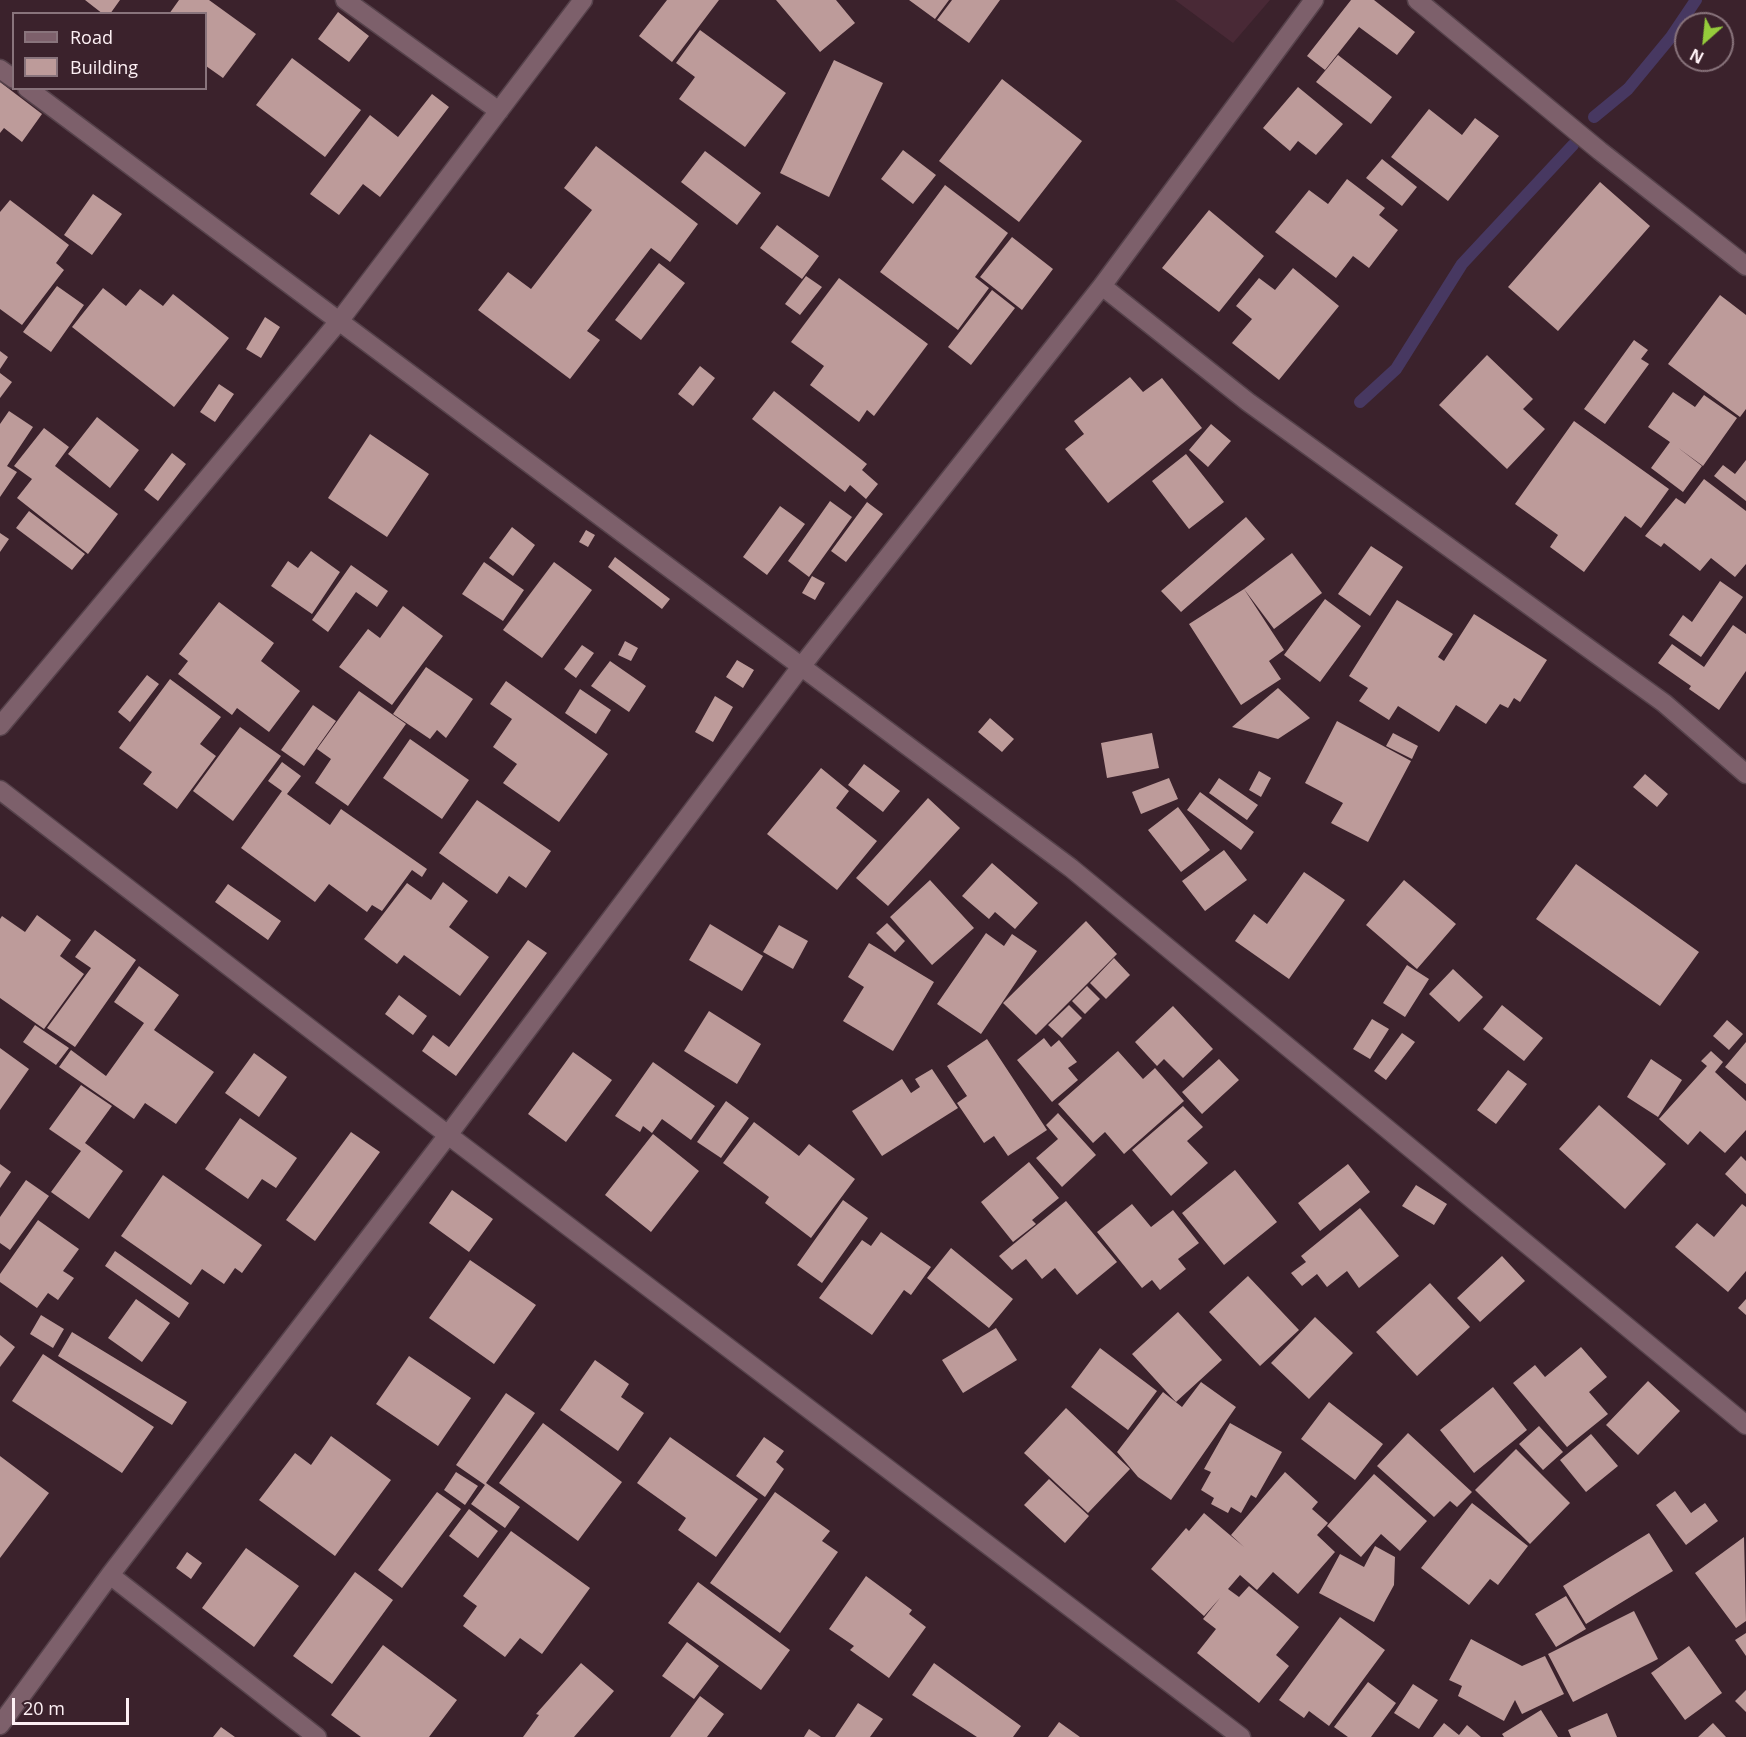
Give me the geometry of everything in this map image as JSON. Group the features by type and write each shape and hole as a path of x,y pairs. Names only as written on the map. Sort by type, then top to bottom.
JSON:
{"street":[{"path":"345,0 499,111"},
{"path":"0,726 339,320 583,0"},
{"path":"0,1725 110,1575 448,1135 800,668 1102,286 1314,0"},
{"path":"1417,0 1600,151 1746,266"},
{"path":"30,90 800,668 1071,868 1746,1425"},
{"path":"1102,286 1248,402 1664,703 1746,774"},
{"path":"0,790 448,1135 1241,1737"},
{"path":"110,1575 317,1737"}],"shaded area":[{"path":"1175,0 1270,0 1233,43"}],"building":[{"path":"85,0 120,0 111,12 100,12"},
{"path":"179,0 209,0 256,34 223,78 207,67 207,12 170,12"},
{"path":"667,0 719,0 672,62 639,36"},
{"path":"776,0 836,0 855,23 820,52"},
{"path":"909,0 949,0 935,19"},
{"path":"952,0 1000,0 969,43 937,20"},
{"path":"1351,0 1374,0 1415,32 1397,55 1359,27 1325,70 1307,56"},
{"path":"338,12 369,36 349,62 318,39"},
{"path":"700,30 786,93 745,147 679,99 695,77 676,63"},
{"path":"1338,55 1392,97 1371,124 1316,82"},
{"path":"292,58 361,110 325,157 256,105"},
{"path":"834,60 883,83 829,197 780,173"},
{"path":"1002,79 1082,141 1019,222 939,161"},
{"path":"0,82 42,114 22,142 4,128 0,133"},
{"path":"1298,87 1343,124 1316,155 1298,141 1290,151 1263,128"},
{"path":"432,94 449,107 380,197 363,184 339,215 310,194 370,115 398,137"},
{"path":"1429,109 1462,135 1475,118 1499,136 1448,201 1391,157"},
{"path":"596,146 698,224 670,262 651,248 587,331 600,340 570,379 478,310 508,272 531,289 592,210 564,188"},
{"path":"903,150 936,175 913,204 881,179"},
{"path":"705,151 761,193 737,225 681,182"},
{"path":"1382,159 1417,187 1402,206 1366,178"},
{"path":"1347,179 1385,208 1379,215 1398,230 1369,268 1353,256 1336,278 1275,232 1309,190 1328,204"},
{"path":"1600,182 1650,226 1558,331 1508,287"},
{"path":"945,185 1008,233 975,277 989,288 958,330 880,272"},
{"path":"93,194 122,214 92,255 64,235"},
{"path":"10,200 69,245 56,263 64,270 22,325 0,309 0,212"},
{"path":"1209,210 1264,256 1219,312 1162,268"},
{"path":"777,225 819,256 802,279 760,248"},
{"path":"1012,237 1053,269 1022,310 980,277"},
{"path":"659,263 685,283 641,340 615,320"},
{"path":"1293,268 1339,306 1279,380 1232,343 1252,319 1236,306 1259,278 1275,290"},
{"path":"806,276 822,287 800,315 785,304"},
{"path":"839,278 928,344 874,416 867,410 859,422 810,385 824,366 791,342"},
{"path":"57,286 84,305 51,352 23,332"},
{"path":"103,288 126,306 140,289 163,306 173,294 229,338 174,407 72,327"},
{"path":"992,290 1015,308 971,365 948,347"},
{"path":"1720,295 1746,315 1746,409 1740,417 1668,364"},
{"path":"265,317 280,327 261,358 246,349"},
{"path":"1634,340 1648,350 1641,359 1649,364 1605,424 1584,409"},
{"path":"0,351 8,357 0,369"},
{"path":"1487,355 1533,399 1523,409 1545,429 1507,469 1439,405"},
{"path":"700,366 715,378 693,406 678,394"},
{"path":"0,373 12,382 0,398"},
{"path":"1130,377 1143,392 1162,378 1202,428 1108,503 1065,449 1084,434 1074,421"},
{"path":"219,384 234,394 215,422 200,412"},
{"path":"774,391 867,464 862,470 878,484 866,499 850,485 845,492 752,419"},
{"path":"1673,392 1695,407 1704,395 1737,418 1703,466 1677,447 1702,466 1683,492 1651,468 1670,442 1648,427"},
{"path":"9,411 33,427 7,466 17,472 0,497 0,424"},
{"path":"97,417 139,450 110,488 68,454"},
{"path":"1574,421 1669,489 1641,528 1625,516 1584,572 1550,547 1558,535 1515,504"},
{"path":"1211,424 1231,441 1208,467 1189,450"},
{"path":"44,428 69,447 55,466 118,514 88,554 17,498 32,479 14,466"},
{"path":"370,434 429,474 387,537 328,498"},
{"path":"172,453 186,464 158,501 144,490"},
{"path":"1186,454 1224,502 1189,529 1152,481"},
{"path":"1746,460 1746,501 1714,476 1723,465 1735,474"},
{"path":"1704,479 1746,511 1746,564 1735,577 1711,558 1700,571 1664,543 1661,547 1645,536 1676,498 1685,504"},
{"path":"830,501 852,517 809,577 788,561"},
{"path":"867,502 883,514 846,562 831,551"},
{"path":"780,506 805,524 767,575 743,557"},
{"path":"29,511 85,554 72,570 16,528"},
{"path":"1246,517 1265,539 1181,612 1161,591"},
{"path":"512,527 535,545 513,576 489,558"},
{"path":"586,530 595,535 588,547 579,542"},
{"path":"0,533 9,539 0,552"},
{"path":"1371,546 1403,567 1370,616 1338,594"},
{"path":"311,551 340,572 312,614 271,586 288,561 298,568"},
{"path":"1292,553 1322,593 1274,629 1244,589"},
{"path":"615,557 670,599 662,609 608,567"},
{"path":"484,562 524,590 503,621 462,594"},
{"path":"554,562 592,590 542,658 503,630"},
{"path":"351,565 388,591 377,607 356,592 328,632 312,620"},
{"path":"812,576 825,583 815,600 802,593"},
{"path":"1720,581 1743,597 1701,657 1669,635 1683,615 1692,622"},
{"path":"1244,589 1284,650 1269,661 1281,679 1241,705 1189,624"},
{"path":"1325,599 1361,626 1320,682 1284,655"},
{"path":"1397,600 1453,634 1438,657 1444,661 1474,614 1547,660 1520,702 1514,698 1508,708 1500,704 1486,724 1456,705 1439,732 1398,706 1389,720 1359,701 1368,688 1349,676"},
{"path":"219,602 274,643 261,661 300,691 269,732 237,708 232,715 178,674 188,661 179,654"},
{"path":"403,606 443,636 392,705 339,667 368,629 380,638"},
{"path":"1733,625 1746,634 1746,671 1719,710 1689,689 1691,686 1658,663 1672,644 1704,667"},
{"path":"625,641 638,648 631,661 618,655"},
{"path":"582,645 594,653 576,678 564,669"},
{"path":"737,660 754,670 743,688 726,677"},
{"path":"610,661 646,686 629,712 591,686"},
{"path":"426,667 473,699 446,738 437,730 430,739 393,714"},
{"path":"147,675 159,684 130,722 118,712"},
{"path":"170,679 221,717 200,744 216,756 177,809 143,784 152,772 119,748"},
{"path":"506,681 608,754 559,822 503,783 517,764 493,747 512,719 490,704"},
{"path":"1278,688 1310,718 1278,739 1232,727"},
{"path":"580,689 611,710 596,734 565,713"},
{"path":"359,691 406,724 348,806 315,783 331,759 317,749"},
{"path":"715,696 733,707 713,742 695,732"},
{"path":"313,705 336,721 304,766 281,750"},
{"path":"990,718 1014,739 1002,752 978,732"},
{"path":"1337,721 1411,761 1368,842 1331,823 1343,803 1305,783"},
{"path":"240,727 281,756 233,821 193,791"},
{"path":"1152,733 1159,768 1107,778 1101,743"},
{"path":"1393,733 1418,746 1412,759 1386,746"},
{"path":"410,739 469,780 442,819 383,778"},
{"path":"282,762 301,776 287,794 330,825 341,809 427,869 422,877 412,870 382,911 372,905 367,912 329,884 315,902 241,848 282,791 268,781"},
{"path":"864,764 900,791 883,812 848,785"},
{"path":"821,768 849,791 836,808 877,841 837,890 767,834"},
{"path":"1259,771 1271,778 1261,797 1249,790"},
{"path":"1645,774 1668,794 1657,807 1633,787"},
{"path":"1169,778 1178,799 1141,814 1132,792"},
{"path":"1219,778 1258,805 1247,820 1209,793"},
{"path":"1200,792 1254,832 1241,850 1187,810"},
{"path":"928,798 960,828 888,906 856,878"},
{"path":"477,800 551,851 526,888 509,876 497,894 439,853"},
{"path":"1178,807 1210,850 1181,872 1148,830"},
{"path":"1224,850 1247,880 1205,911 1182,881"},
{"path":"992,863 1038,903 1015,929 995,912 989,919 962,896"},
{"path":"1576,864 1699,952 1660,1006 1536,919"},
{"path":"1304,872 1345,900 1289,979 1235,941 1254,914 1267,924"},
{"path":"930,880 974,928 932,965 890,917"},
{"path":"1404,880 1456,924 1417,969 1366,925"},
{"path":"443,882 468,901 449,927 489,957 460,996 404,955 397,964 364,939 407,883 431,900"},
{"path":"228,884 281,921 268,940 215,902"},
{"path":"37,915 71,940 60,956 84,974 44,1029 0,998 0,919 2,916 25,932"},
{"path":"1086,921 1117,954 1036,1035 1003,1003"},
{"path":"887,923 905,941 895,952 876,933"},
{"path":"710,924 763,956 742,991 689,960"},
{"path":"779,925 808,941 793,969 763,952"},
{"path":"95,930 136,960 75,1047 47,1028 91,968 75,957"},
{"path":"986,933 1004,946 1012,934 1037,951 981,1034 937,1004"},
{"path":"528,940 547,953 456,1076 422,1051 433,1035 449,1047"},
{"path":"869,943 934,982 893,1051 843,1021 864,987 848,977"},
{"path":"1114,958 1130,975 1106,999 1090,983"},
{"path":"1407,965 1429,979 1405,1017 1383,1003"},
{"path":"139,966 179,995 154,1030 214,1072 176,1124 145,1103 134,1119 59,1067 71,1050 106,1076 144,1023 114,1002"},
{"path":"1453,969 1483,997 1459,1022 1429,994"},
{"path":"1087,986 1100,999 1085,1014 1072,1001"},
{"path":"399,995 427,1016 413,1035 385,1014"},
{"path":"1069,1005 1082,1018 1062,1038 1048,1025"},
{"path":"1502,1005 1543,1038 1524,1061 1483,1029"},
{"path":"1173,1006 1213,1049 1183,1078 1164,1059 1157,1066 1135,1042"},
{"path":"709,1011 761,1044 737,1084 684,1051"},
{"path":"1372,1019 1389,1029 1370,1059 1353,1049"},
{"path":"1727,1020 1743,1034 1729,1050 1713,1036"},
{"path":"35,1025 69,1048 56,1065 23,1042"},
{"path":"1402,1033 1415,1042 1386,1080 1374,1071"},
{"path":"1044,1038 1051,1047 1059,1040 1077,1062 1068,1068 1078,1080 1052,1102 1017,1060"},
{"path":"987,1039 1047,1130 1008,1156 994,1136 984,1143 957,1103 967,1096 947,1066"},
{"path":"1746,1042 1746,1084 1725,1067"},
{"path":"0,1048 29,1069 0,1110"},
{"path":"1118,1051 1143,1079 1155,1068 1184,1101 1124,1154 1105,1132 1093,1143 1058,1104"},
{"path":"1711,1051 1723,1062 1715,1072 1746,1101 1746,1130 1725,1153 1700,1131 1688,1145 1659,1119 1707,1066 1701,1061"},
{"path":"573,1052 612,1080 566,1142 528,1114"},
{"path":"254,1053 287,1077 259,1117 225,1093"},
{"path":"1219,1059 1239,1080 1202,1114 1182,1092"},
{"path":"1651,1059 1682,1080 1658,1117 1627,1097"},
{"path":"653,1062 715,1106 691,1140 662,1119 652,1133 643,1126 640,1132 615,1116"},
{"path":"932,1069 958,1108 882,1156 852,1111 902,1079 911,1093 920,1087 915,1079"},
{"path":"1508,1070 1527,1084 1496,1124 1477,1110"},
{"path":"81,1085 112,1106 85,1143 123,1171 89,1219 51,1192 81,1151 49,1129"},
{"path":"726,1101 749,1118 721,1158 697,1142"},
{"path":"1599,1105 1666,1164 1625,1209 1559,1149"},
{"path":"1183,1106 1203,1127 1187,1141 1208,1163 1171,1196 1132,1150"},
{"path":"1058,1113 1096,1155 1062,1187 1036,1158 1058,1139 1046,1125"},
{"path":"240,1118 297,1158 276,1188 262,1179 248,1199 205,1169"},
{"path":"754,1122 799,1156 809,1144 855,1179 811,1238 765,1203 769,1197 723,1163"},
{"path":"351,1132 380,1152 315,1241 286,1220"},
{"path":"653,1134 699,1171 651,1232 605,1195"},
{"path":"1741,1156 1746,1161 1746,1194 1725,1174"},
{"path":"1029,1162 1059,1198 1032,1220 1036,1224 1013,1242 981,1202"},
{"path":"0,1164 11,1172 0,1188"},
{"path":"1348,1164 1370,1192 1320,1231 1298,1203"},
{"path":"1235,1170 1277,1222 1224,1265 1182,1213"},
{"path":"163,1175 262,1245 242,1273 235,1268 224,1284 202,1269 191,1285 121,1236"},
{"path":"26,1180 49,1196 10,1250 0,1243 0,1217"},
{"path":"1416,1185 1447,1204 1434,1225 1402,1206"},
{"path":"452,1190 493,1219 469,1252 429,1223"},
{"path":"843,1200 868,1218 822,1283 797,1265"},
{"path":"1066,1201 1117,1262 1077,1295 1055,1268 1042,1279 1026,1259 1012,1270 999,1256"},
{"path":"1132,1204 1151,1227 1173,1210 1199,1243 1178,1259 1186,1269 1160,1290 1152,1280 1142,1288 1097,1232"},
{"path":"1742,1204 1746,1207 1746,1271 1728,1292 1675,1247 1697,1223 1714,1237"},
{"path":"1360,1208 1399,1256 1359,1288 1347,1271 1327,1287 1317,1274 1302,1286 1291,1273 1306,1262 1301,1256"},
{"path":"38,1220 79,1249 63,1271 74,1278 58,1300 48,1293 37,1308 0,1282 0,1274"},
{"path":"881,1232 931,1267 911,1295 904,1290 872,1335 819,1298 862,1240 871,1246"},
{"path":"951,1248 1013,1299 989,1328 927,1278"},
{"path":"115,1251 189,1303 179,1318 105,1266"},
{"path":"1502,1256 1525,1281 1480,1322 1457,1298"},
{"path":"470,1260 536,1305 494,1364 429,1318"},
{"path":"1248,1276 1299,1330 1260,1366 1209,1312"},
{"path":"1430,1283 1470,1327 1417,1376 1376,1332"},
{"path":"136,1299 170,1323 142,1362 108,1338"},
{"path":"1746,1299 1746,1315 1738,1308"},
{"path":"1178,1312 1222,1360 1176,1402 1132,1354"},
{"path":"41,1315 64,1329 53,1348 30,1334"},
{"path":"1315,1317 1353,1353 1309,1399 1271,1363"},
{"path":"996,1328 1017,1360 963,1393 942,1360"},
{"path":"72,1332 187,1402 172,1425 58,1356"},
{"path":"0,1335 15,1347 0,1367"},
{"path":"1581,1347 1607,1377 1589,1392 1608,1414 1567,1447 1513,1383 1535,1365 1545,1377"},
{"path":"1100,1348 1157,1391 1128,1430 1071,1387"},
{"path":"43,1354 154,1427 122,1473 12,1401"},
{"path":"409,1356 471,1398 438,1446 376,1404"},
{"path":"595,1360 629,1384 621,1397 644,1413 618,1451 560,1410"},
{"path":"1648,1381 1680,1411 1638,1455 1606,1425"},
{"path":"1201,1382 1236,1407 1171,1500 1138,1477 1117,1452 1163,1392 1182,1407"},
{"path":"1493,1387 1527,1430 1474,1473 1440,1430"},
{"path":"506,1393 535,1413 486,1483 520,1507 505,1528 471,1504 485,1485 456,1465"},
{"path":"1329,1402 1383,1444 1355,1480 1301,1439"},
{"path":"1066,1408 1130,1469 1088,1513 1024,1453"},
{"path":"543,1423 622,1482 578,1541 499,1483"},
{"path":"1230,1423 1282,1452 1256,1498 1251,1495 1241,1513 1231,1507 1228,1513 1211,1504 1214,1498 1201,1490 1211,1472 1204,1469"},
{"path":"1539,1426 1563,1452 1543,1470 1519,1444"},
{"path":"1408,1433 1472,1492 1457,1507 1450,1501 1434,1517 1377,1466"},
{"path":"1591,1434 1618,1466 1586,1492 1560,1460"},
{"path":"331,1436 391,1480 335,1556 259,1500 295,1453 311,1465"},
{"path":"670,1437 758,1499 716,1557 678,1530 686,1518 637,1483"},
{"path":"764,1437 784,1451 776,1462 784,1469 765,1497 736,1476"},
{"path":"1516,1449 1570,1503 1530,1544 1475,1490"},
{"path":"0,1456 49,1493 0,1558"},
{"path":"456,1472 478,1486 465,1505 444,1490"},
{"path":"1285,1472 1318,1502 1312,1509 1328,1523 1317,1535 1335,1552 1298,1594 1273,1572 1257,1590 1240,1575 1228,1589 1239,1597 1249,1586 1299,1627 1276,1655 1289,1666 1259,1703 1197,1653 1216,1629 1203,1619 1220,1598 1204,1616 1151,1569 1186,1528 1189,1531 1204,1513 1244,1547 1231,1535"},
{"path":"1374,1474 1427,1521 1400,1551 1381,1534 1361,1557 1327,1526"},
{"path":"1049,1479 1089,1516 1065,1543 1024,1505"},
{"path":"1675,1491 1691,1513 1705,1503 1718,1521 1686,1545 1656,1505"},
{"path":"437,1492 461,1509 402,1588 378,1570"},
{"path":"775,1492 830,1531 822,1541 838,1552 780,1633 710,1583"},
{"path":"1472,1503 1528,1546 1498,1585 1490,1579 1469,1605 1421,1568"},
{"path":"469,1509 498,1531 478,1558 449,1536"},
{"path":"511,1531 590,1588 542,1654 520,1638 505,1657 463,1626 477,1606 463,1596"},
{"path":"1649,1533 1673,1571 1586,1624 1563,1586"},
{"path":"1744,1537 1746,1621 1736,1628 1695,1573"},
{"path":"1375,1546 1395,1557 1394,1585 1374,1622 1319,1593 1340,1554 1364,1567"},
{"path":"246,1548 299,1586 254,1647 202,1608"},
{"path":"187,1552 202,1563 191,1579 176,1568"},
{"path":"355,1572 393,1600 332,1684 293,1656"},
{"path":"866,1576 912,1610 909,1614 926,1627 889,1678 850,1650 854,1646 829,1629"},
{"path":"698,1582 790,1650 761,1690 668,1623"},
{"path":"1566,1596 1586,1629 1556,1647 1535,1614"},
{"path":"1634,1611 1658,1659 1573,1702 1548,1654"},
{"path":"1340,1617 1385,1650 1329,1726 1309,1711 1304,1718 1279,1700"},
{"path":"1746,1633 1746,1656 1735,1640"},
{"path":"1471,1639 1522,1666 1545,1656 1564,1694 1522,1714 1515,1700 1504,1721 1458,1696 1462,1686 1449,1680"},
{"path":"687,1642 719,1666 694,1699 662,1676"},
{"path":"383,1645 457,1700 429,1737 361,1737 331,1715"},
{"path":"1689,1646 1722,1693 1685,1720 1651,1673"},
{"path":"581,1663 614,1691 574,1737 523,1737 539,1715 536,1714"},
{"path":"934,1663 1021,1726 1013,1737 977,1737 912,1695"},
{"path":"1368,1682 1396,1703 1371,1737 1348,1737 1334,1727"},
{"path":"1413,1684 1438,1700 1419,1729 1394,1713"},
{"path":"1746,1690 1746,1712 1735,1701"},
{"path":"700,1696 724,1714 707,1737 670,1737"},
{"path":"858,1703 883,1719 870,1737 835,1737"},
{"path":"1541,1710 1558,1737 1504,1737 1502,1734"},
{"path":"1607,1713 1617,1737 1571,1737 1568,1730"},
{"path":"1059,1722 1080,1737 1048,1737"},
{"path":"1444,1723 1459,1735 1467,1725 1481,1737 1433,1737"},
{"path":"1713,1723 1726,1737 1698,1737"},
{"path":"221,1727 235,1737 213,1737"},
{"path":"809,1729 821,1737 804,1737"}],"waterway":[{"path":"1594,117 1628,89 1671,37 1696,0"},
{"path":"1360,402 1396,369 1462,264 1573,145"}]}
